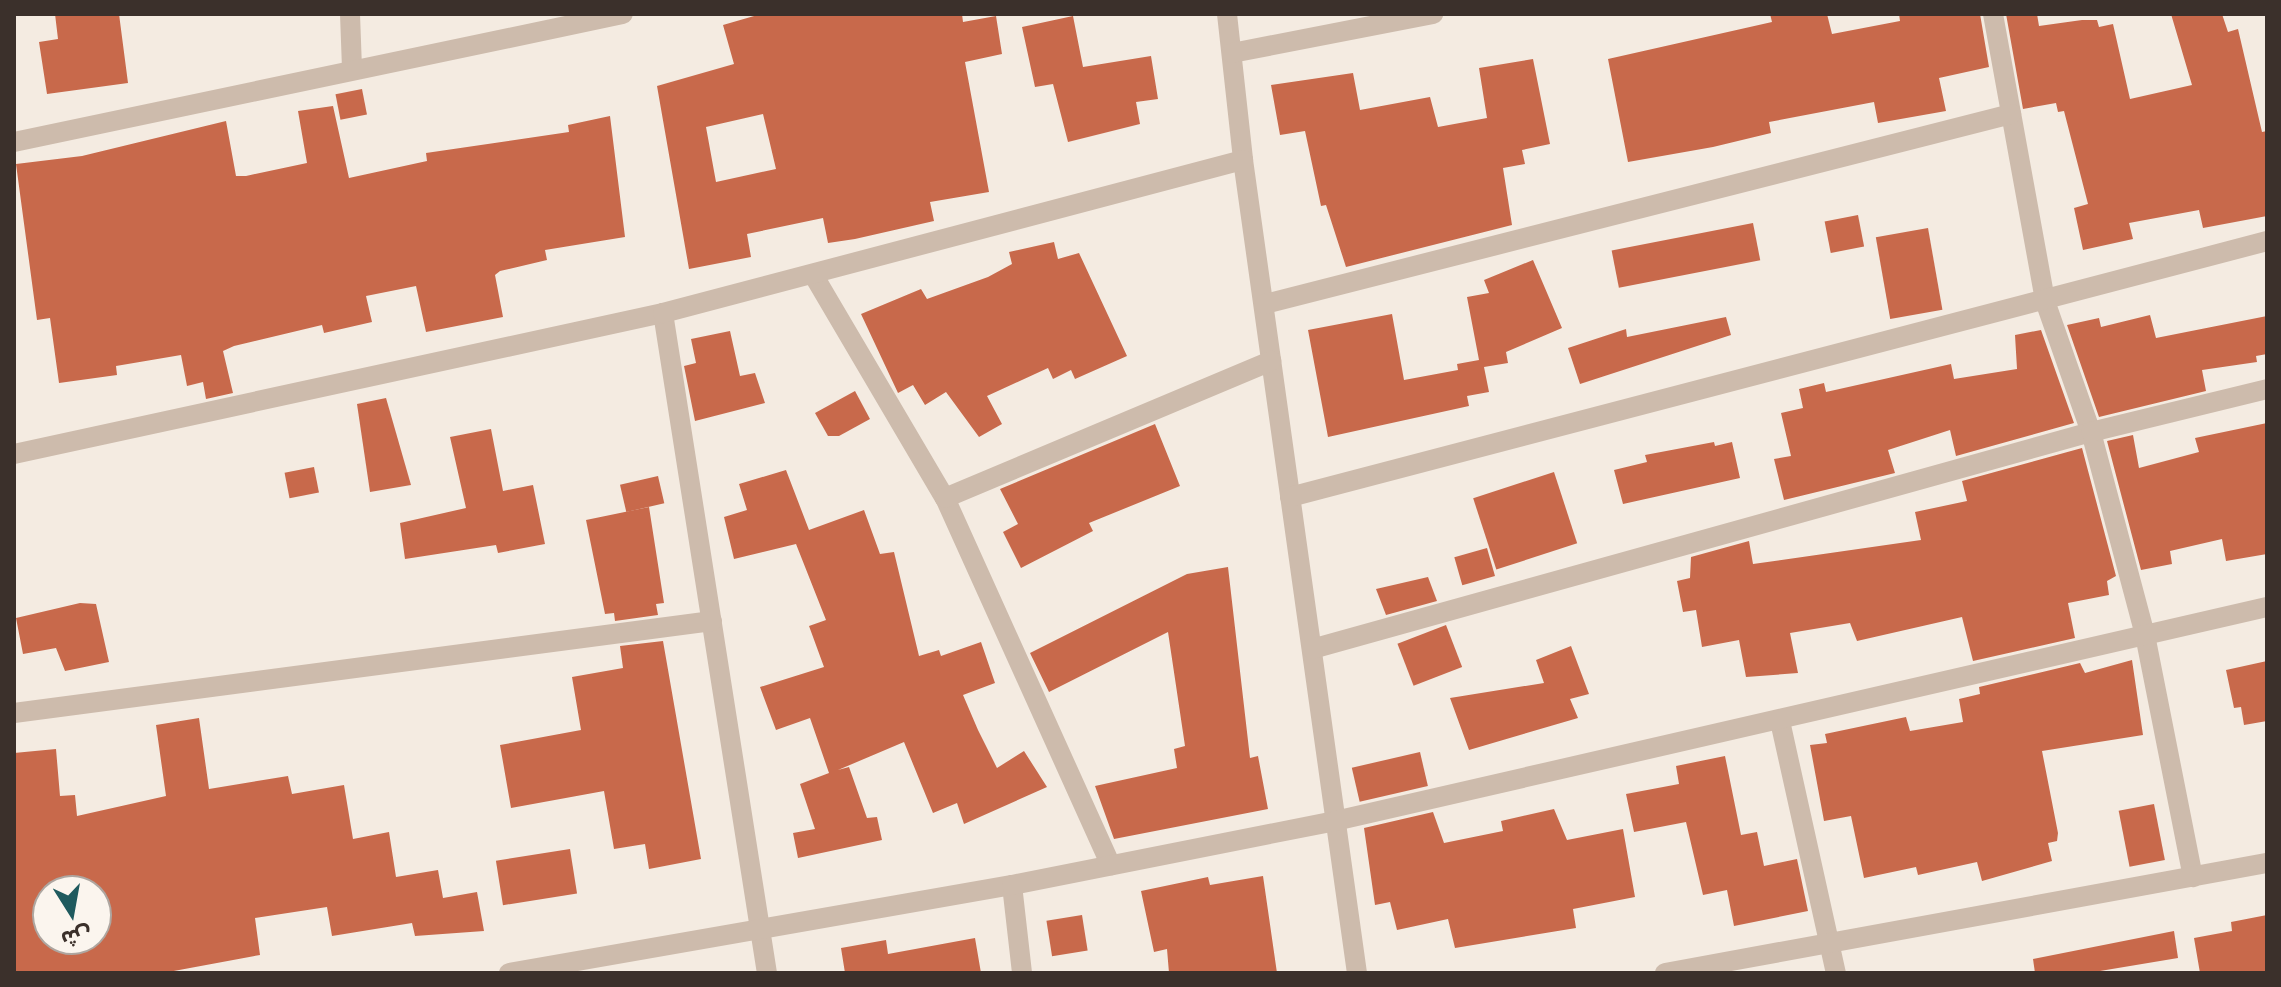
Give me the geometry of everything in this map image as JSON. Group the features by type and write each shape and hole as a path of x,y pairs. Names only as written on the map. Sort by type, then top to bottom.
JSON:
{"street":[{"path":"350,14 352,69"},
{"path":"14,142 623,14"},
{"path":"1227,14 1243,160 1357,973"},
{"path":"1232,53 1433,14"},
{"path":"1993,14 2045,301 2091,432 2145,635 2193,877"},
{"path":"1265,304 2011,114"},
{"path":"14,454 663,313 814,276 1243,160"},
{"path":"1290,497 2267,241"},
{"path":"814,276 945,498 1111,865"},
{"path":"663,313 767,973"},
{"path":"945,498 1271,361"},
{"path":"1312,649 2091,432 2267,389"},
{"path":"509,973 1012,885 1335,821 2267,607"},
{"path":"14,713 712,621"},
{"path":"1780,721 1836,973"},
{"path":"1665,973 2267,863"},
{"path":"1012,885 1022,973"}],"building":[{"path":"55,14 119,14 128,83 47,94 39,42 58,39"},
{"path":"761,14 962,14 963,22 996,16 1002,54 965,62 989,192 930,202 934,221 855,239 828,243 823,218 747,234 751,257 689,269 657,86 734,64 723,25","holes":["763,114 776,169 716,182 706,127"]},
{"path":"1770,14 1827,14 1832,34 1900,21 1899,14 1980,14 1989,67 1939,78 1946,111 1878,123 1874,102 1769,122 1771,133 1628,162 1608,59 1772,22"},
{"path":"2006,14 2037,14 2039,26 2082,20 2097,20 2099,27 2113,24 2130,99 2192,85 2171,14 2222,14 2228,32 2238,29 2262,132 2267,131 2267,216 2203,228 2199,210 2129,223 2133,239 2083,250 2074,208 2088,204 2064,111 2058,112 2056,103 2023,109"},
{"path":"1073,16 1083,67 1151,56 1158,99 1136,102 1140,124 1068,142 1053,84 1035,87 1022,27"},
{"path":"1533,59 1550,144 1522,150 1525,164 1503,168 1512,225 1346,267 1326,205 1321,206 1305,131 1280,135 1271,85 1353,73 1360,110 1430,97 1438,127 1487,118 1479,68"},
{"path":"362,89 367,115 340,120 335,94"},
{"path":"333,106 349,178 427,161 426,153 569,132 568,125 610,116 625,237 545,250 547,260 500,271 495,275 503,317 426,332 416,286 366,296 372,322 324,333 322,325 234,346 223,351 233,393 206,399 203,382 187,386 181,355 116,366 117,375 59,383 50,318 37,320 16,164 82,156 226,121 236,176 246,176 307,163 298,111"},
{"path":"1858,215 1864,246 1831,253 1825,221"},
{"path":"1753,223 1760,260 1619,288 1612,250"},
{"path":"1928,228 1942,310 1890,319 1876,237"},
{"path":"1054,242 1058,259 1079,253 1127,356 1075,379 1071,370 1053,379 1048,368 987,396 1002,424 979,437 946,392 925,405 913,385 898,393 861,314 921,289 927,299 988,277 1012,264 1009,252"},
{"path":"1533,260 1562,328 1506,352 1508,363 1484,367 1489,392 1467,396 1469,406 1328,437 1308,330 1392,314 1404,380 1458,370 1457,364 1479,360 1467,297 1489,293 1484,280"},
{"path":"2150,315 2156,338 2267,316 2267,354 2256,356 2257,362 2202,370 2206,391 2099,417 2067,325 2099,318 2101,327"},
{"path":"1726,317 1731,335 1580,384 1568,348 1626,329 1627,337"},
{"path":"2041,330 2074,423 1956,456 1950,430 1888,450 1895,473 1784,500 1774,459 1791,456 1781,413 1803,408 1799,389 1824,383 1826,392 1951,364 1954,379 2017,369 2015,335"},
{"path":"730,331 740,376 755,373 765,403 695,421 684,366 696,363 691,339"},
{"path":"855,391 870,419 839,436 828,436 815,413"},
{"path":"386,398 411,485 370,492 357,404"},
{"path":"2267,423 2267,554 2226,561 2222,539 2170,551 2172,564 2141,570 2107,441 2133,435 2139,468 2199,452 2195,438"},
{"path":"1155,424 1180,486 1089,523 1093,531 1021,568 1003,532 1018,524 1000,489"},
{"path":"491,429 503,491 533,485 545,544 498,553 496,545 405,559 400,523 466,508 450,437"},
{"path":"1714,442 1715,446 1732,442 1740,478 1623,504 1614,470 1647,462 1645,455"},
{"path":"2082,448 2116,576 2107,581 2109,595 2068,603 2075,638 1973,661 1962,617 1857,641 1850,623 1790,633 1798,673 1746,677 1739,640 1702,647 1696,610 1683,612 1677,581 1690,578 1691,557 1749,541 1753,564 1921,540 1915,512 1967,501 1962,481"},
{"path":"314,467 319,493 290,498 285,473"},
{"path":"786,470 809,530 864,510 880,554 894,552 919,656 939,650 941,656 981,642 995,683 963,695 978,730 997,768 1024,751 1047,787 964,824 957,803 933,813 904,742 838,770 849,767 867,818 877,817 882,840 798,858 793,833 815,829 800,784 829,773 810,718 776,730 760,687 824,667 809,626 826,620 796,544 734,559 724,517 747,510 739,484"},
{"path":"1554,472 1577,543 1496,570 1473,498"},
{"path":"658,476 664,503 626,512 620,485"},
{"path":"649,507 664,603 656,604 658,615 615,621 614,613 605,614 586,520"},
{"path":"1487,548 1495,576 1462,585 1454,557"},
{"path":"1228,567 1250,758 1258,756 1268,809 1114,839 1095,786 1177,768 1174,749 1185,746 1168,632 1049,692 1030,653 1187,574"},
{"path":"1428,577 1437,601 1386,615 1376,589"},
{"path":"80,603 96,604 109,662 65,671 56,648 23,654 16,618"},
{"path":"1446,625 1462,667 1414,686 1397,644"},
{"path":"663,641 701,859 649,869 645,844 614,849 604,791 511,808 500,745 581,730 572,677 623,668 620,646"},
{"path":"1571,646 1589,694 1570,699 1578,718 1469,750 1450,698 1544,683 1536,660"},
{"path":"2132,660 2143,735 2042,751 2058,833 2057,841 2048,843 2052,861 1982,881 1977,862 1918,875 1916,867 1864,878 1851,816 1824,821 1810,745 1827,743 1825,734 1906,717 1910,731 1963,722 1959,699 1980,694 1979,687 2080,663 2085,673"},
{"path":"2267,661 2267,721 2244,725 2241,707 2234,708 2226,670"},
{"path":"199,718 209,789 288,776 292,794 344,785 353,839 389,832 396,877 438,870 443,898 477,892 484,931 415,936 412,923 332,936 327,907 255,918 260,955 163,973 14,973 14,753 56,749 60,796 75,795 77,816 166,796 156,725"},
{"path":"1420,752 1428,786 1360,802 1352,768"},
{"path":"1725,756 1741,835 1757,832 1764,866 1797,859 1808,911 1734,926 1727,890 1703,895 1686,822 1634,832 1626,794 1679,784 1676,766"},
{"path":"2154,804 2165,860 2130,867 2119,811"},
{"path":"1554,809 1567,840 1623,829 1635,897 1573,909 1576,928 1455,948 1448,919 1397,930 1390,902 1375,905 1364,828 1433,812 1444,843 1503,831 1501,821"},
{"path":"570,849 577,893 503,905 496,861"},
{"path":"1263,876 1277,973 1169,973 1167,949 1154,952 1141,891 1208,877 1210,885"},
{"path":"1082,915 1088,951 1052,956 1046,921"},
{"path":"2267,915 2267,973 2200,973 2194,938 2232,931 2231,922"},
{"path":"2174,931 2178,958 2088,973 2035,973 2033,959"},
{"path":"975,938 981,973 845,973 841,948 886,940 888,954"}]}
